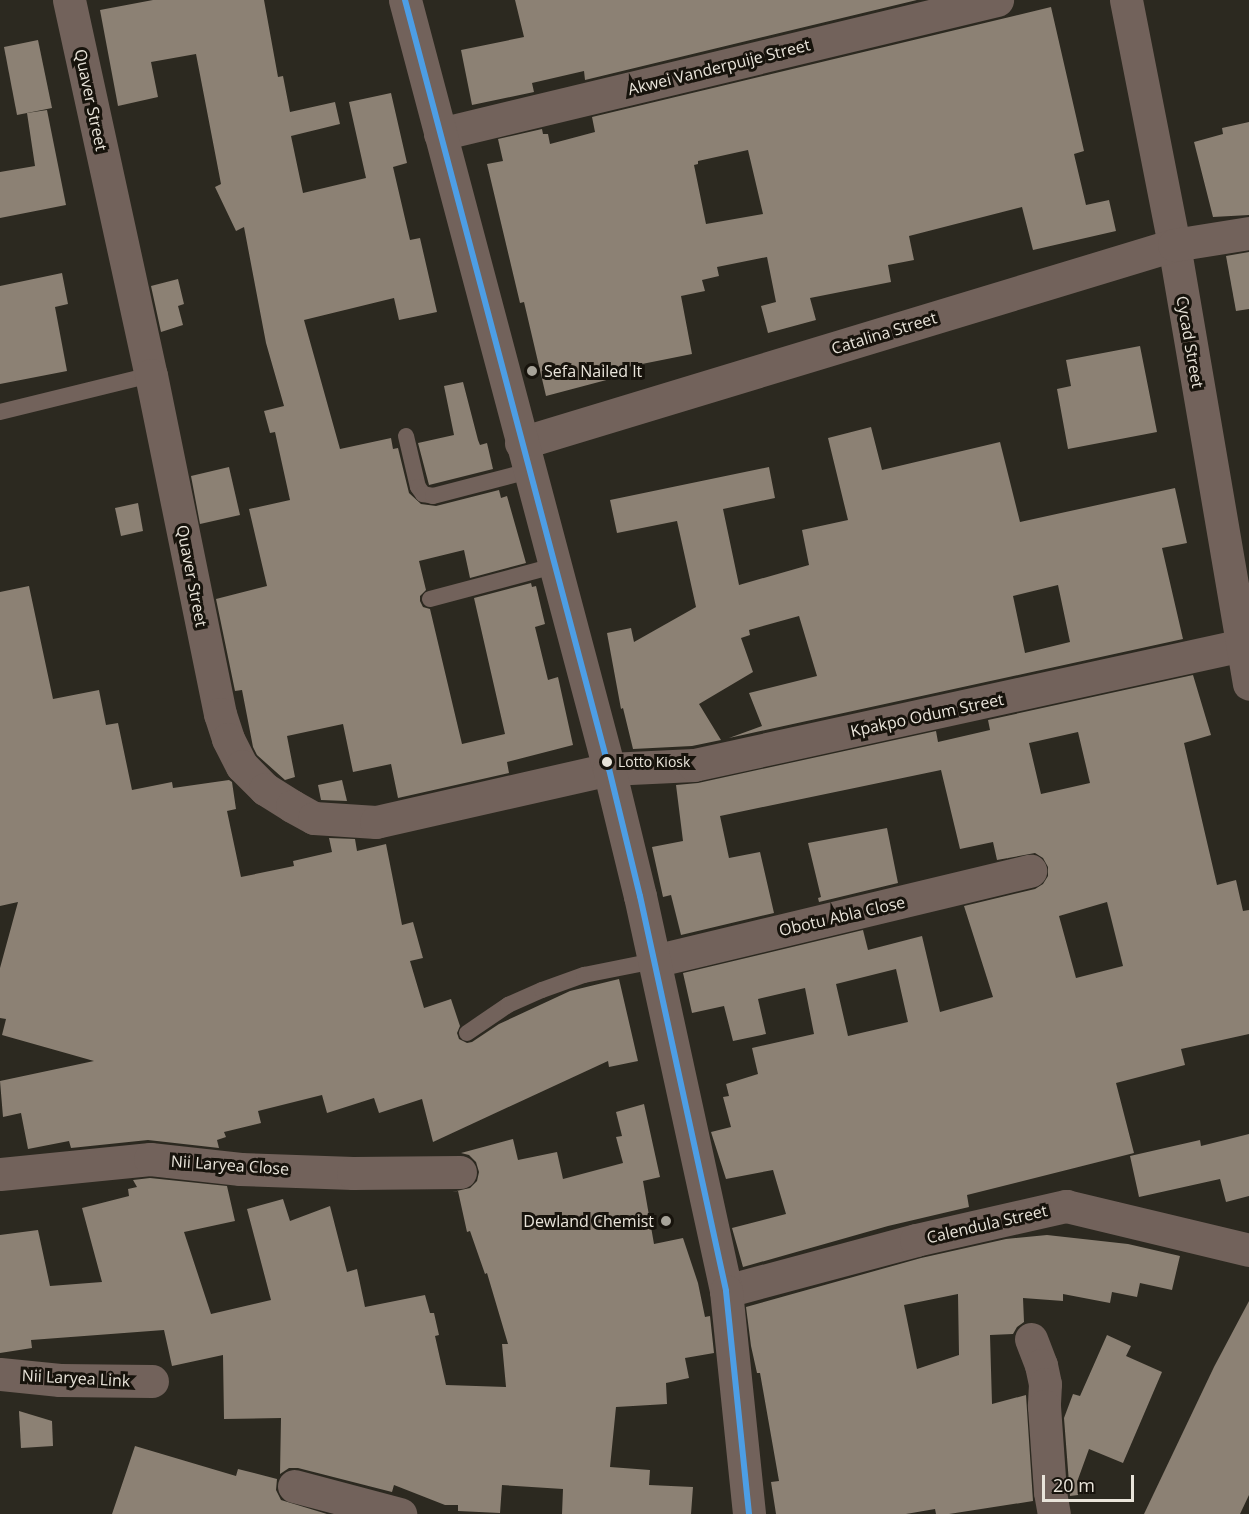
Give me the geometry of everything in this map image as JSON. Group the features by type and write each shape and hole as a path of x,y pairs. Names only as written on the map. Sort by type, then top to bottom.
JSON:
{"street":[{"name":"Quaver Street","path":"69,0 151,375 220,714 228,739 242,766 265,789 314,818 376,822 609,769"},
{"path":"405,0 609,769 654,961 726,1291 749,1514"},
{"name":"Akwei Vanderpuije Street","path":"440,134 997,0"},
{"name":"Cycad Street","path":"1126,0 1174,245 1249,684"},
{"name":"Catalina Street","path":"525,457 1174,245 1249,232"},
{"name":"Kpakpo Odum Street","path":"609,769 694,765 1242,645"},
{"name":"Obotu Abla Close","path":"654,961 1030,871"},
{"name":"Nii Laryea Close","path":"0,1174 150,1159 240,1168 352,1173 460,1172"},
{"name":"Calendula Street","path":"726,1291 916,1240 1066,1206 1249,1250"},
{"path":"1031,1339 1041,1365 1045,1384 1044,1406 1050,1492 1054,1514"},
{"name":"Nii Laryea Link","path":"0,1374 60,1380 152,1381"},
{"path":"294,1486 400,1514"}],"lane":[{"path":"0,412 151,375"},
{"path":"406,436 418,487 423,494 433,496 525,457"},
{"path":"430,599 554,566"},
{"path":"467,1033 508,1005 542,990 584,975 654,961"}],"building":[{"path":"153,0 264,0 278,77 283,76 290,112 335,102 340,124 291,136 303,193 366,178 349,102 391,93 407,163 393,167 410,240 420,238 437,312 399,320 394,298 304,320 340,449 391,438 393,449 398,448 409,493 421,504 436,506 499,490 501,498 507,496 526,563 470,578 464,550 419,561 426,590 420,596 420,601 423,607 430,609 462,744 505,734 474,598 531,583 532,587 536,586 545,624 535,627 548,680 558,677 573,745 507,762 509,773 398,798 391,764 353,772 343,724 287,736 295,777 285,780 257,755 253,747 242,690 235,691 216,599 267,586 249,509 290,500 275,432 270,433 264,411 284,406 266,343 244,227 236,231 215,187 221,184 196,54 151,62 158,97 118,106 100,10"},
{"path":"515,0 917,0 585,80 584,71 532,83 534,92 472,105 461,50 524,37"},
{"path":"1051,7 1084,151 1074,154 1086,205 1109,200 1116,231 1033,250 1022,207 909,236 914,260 888,265 891,282 810,298 816,320 768,333 761,306 776,302 767,257 717,267 719,276 702,280 705,291 681,296 692,354 612,370 614,378 546,396 524,302 520,303 487,164 503,161 498,139 542,129 543,134 548,134 550,144 595,132 592,117","holes":["748,150 763,214 706,224 694,165 698,164 698,161"]},
{"path":"38,40 52,108 17,115 4,47"},
{"path":"47,110 66,205 0,218 0,172 35,166 27,113"},
{"path":"1249,122 1249,215 1213,217 1194,142 1223,134 1222,128"},
{"path":"1249,252 1249,309 1236,311 1226,256"},
{"path":"62,273 68,304 55,307 67,371 0,384 0,286"},
{"path":"178,279 184,304 178,306 183,325 161,332 151,286"},
{"path":"1140,346 1157,432 1068,449 1057,389 1071,386 1066,360"},
{"path":"463,382 478,440 480,445 487,443 493,469 429,485 418,443 454,435 444,386"},
{"path":"871,427 882,470 1000,442 1020,522 1175,488 1187,543 1162,548 1183,639 729,738 762,726 749,693 817,676 799,616 749,630 750,635 741,638 753,672 699,704 721,740 692,746 633,749 623,708 621,709 607,633 631,628 634,642 696,607 677,521 617,533 610,500 769,467 775,498 723,509 739,585 809,565 802,530 848,520 828,438","holes":["1058,585 1070,642 1025,653 1013,596"]},
{"path":"229,467 240,515 200,524 191,476"},
{"path":"138,503 143,531 121,536 115,508"},
{"path":"29,586 53,699 99,690 106,725 118,723 132,790 172,782 173,788 229,780 232,782 236,809 227,811 241,877 294,866 293,861 332,852 329,838 355,839 357,851 386,844 402,925 413,922 423,958 410,961 424,1008 451,999 460,1026 457,1033 459,1039 467,1043 472,1042 499,1024 570,991 619,979 638,1061 609,1067 608,1061 433,1142 422,1099 379,1113 374,1098 327,1113 322,1095 258,1111 261,1123 224,1132 226,1137 217,1140 219,1148 148,1140 71,1148 69,1141 28,1149 21,1113 3,1117 0,1081 94,1061 2,1035 6,1019 0,1018 0,968 18,902 0,906 0,592"},
{"path":"1193,675 1211,735 1184,743 1217,885 1236,880 1243,911 1249,910 1249,1034 1181,1049 1185,1065 1116,1083 1134,1153 967,1195 969,1207 888,1226 743,1267 732,1228 786,1214 773,1170 726,1179 711,1132 731,1127 723,1097 729,1096 726,1084 758,1074 752,1048 814,1034 805,988 758,999 766,1034 733,1041 724,1006 692,1013 683,973 863,930 868,950 922,936 940,1012 993,997 964,906 1035,889 1043,884 1048,876 1048,867 1043,858 1035,853 997,860 993,842 960,849 941,770 720,816 729,858 760,852 774,913 681,935 671,895 663,897 652,847 683,841 676,785 698,783 936,731 938,742 990,730 988,720","holes":["1078,732 1090,783 1041,794 1029,743","1107,902 1123,966 1076,978 1059,916","896,969 908,1022 848,1036 836,984"]},
{"path":"342,780 347,801 321,800 318,785"},
{"path":"887,828 898,883 819,902 818,898 821,897 808,843"},
{"path":"644,1104 660,1177 643,1181 654,1244 683,1238 698,1283 705,1317 710,1316 714,1353 685,1358 689,1378 666,1383 667,1404 616,1407 610,1467 650,1470 649,1485 693,1487 691,1514 562,1514 563,1489 502,1485 500,1513 458,1511 458,1505 445,1505 394,1485 392,1492 298,1468 289,1468 280,1474 281,1418 224,1419 223,1355 172,1366 164,1330 31,1340 32,1348 0,1353 0,1235 38,1230 50,1286 102,1282 82,1208 129,1196 128,1189 137,1187 133,1180 150,1178 227,1186 235,1221 184,1232 211,1314 271,1300 247,1209 283,1199 290,1221 330,1206 347,1272 357,1269 365,1307 425,1295 430,1313 434,1313 439,1335 435,1336 446,1385 506,1387 502,1344 508,1344 487,1273 485,1274 470,1231 467,1232 458,1191 452,1192 470,1188 477,1181 479,1172 476,1162 469,1155 461,1153 513,1139 518,1160 557,1152 563,1179 623,1163 616,1137 622,1136 616,1112"},
{"path":"1249,1134 1249,1196 1226,1202 1220,1179 1139,1197 1130,1156 1200,1140 1201,1146"},
{"path":"1047,1235 1128,1244 1180,1256 1172,1290 1140,1283 1137,1297 1112,1292 1110,1303 1063,1294 1063,1301 1023,1298 1024,1322 1013,1334 990,1335 992,1404 1026,1395 1033,1501 949,1514 936,1514 935,1509 906,1514 776,1514 771,1482 779,1481 760,1373 757,1373 751,1346 746,1307 921,1258 1006,1239","holes":["958,1294 959,1355 917,1369 904,1305"]},
{"path":"1249,1301 1249,1495 1240,1514 1144,1514 1214,1367"},
{"path":"1107,1335 1131,1346 1126,1356 1162,1372 1123,1463 1089,1449 1077,1482 1078,1495 1070,1496 1064,1418 1073,1394 1080,1396"},
{"path":"19,1411 52,1421 53,1446 21,1448"},
{"path":"135,1446 236,1476 238,1469 277,1479 276,1490 281,1500 327,1514 112,1514"}],"transit line":[{"path":"405,0 609,769 640,896 726,1291 749,1514"}],"place":[{"name":"Sefa Nailed It","path":"532,371"},
{"name":"Lotto Kiosk","path":"607,762"},
{"name":"Dewland Chemist","path":"666,1221"}]}
